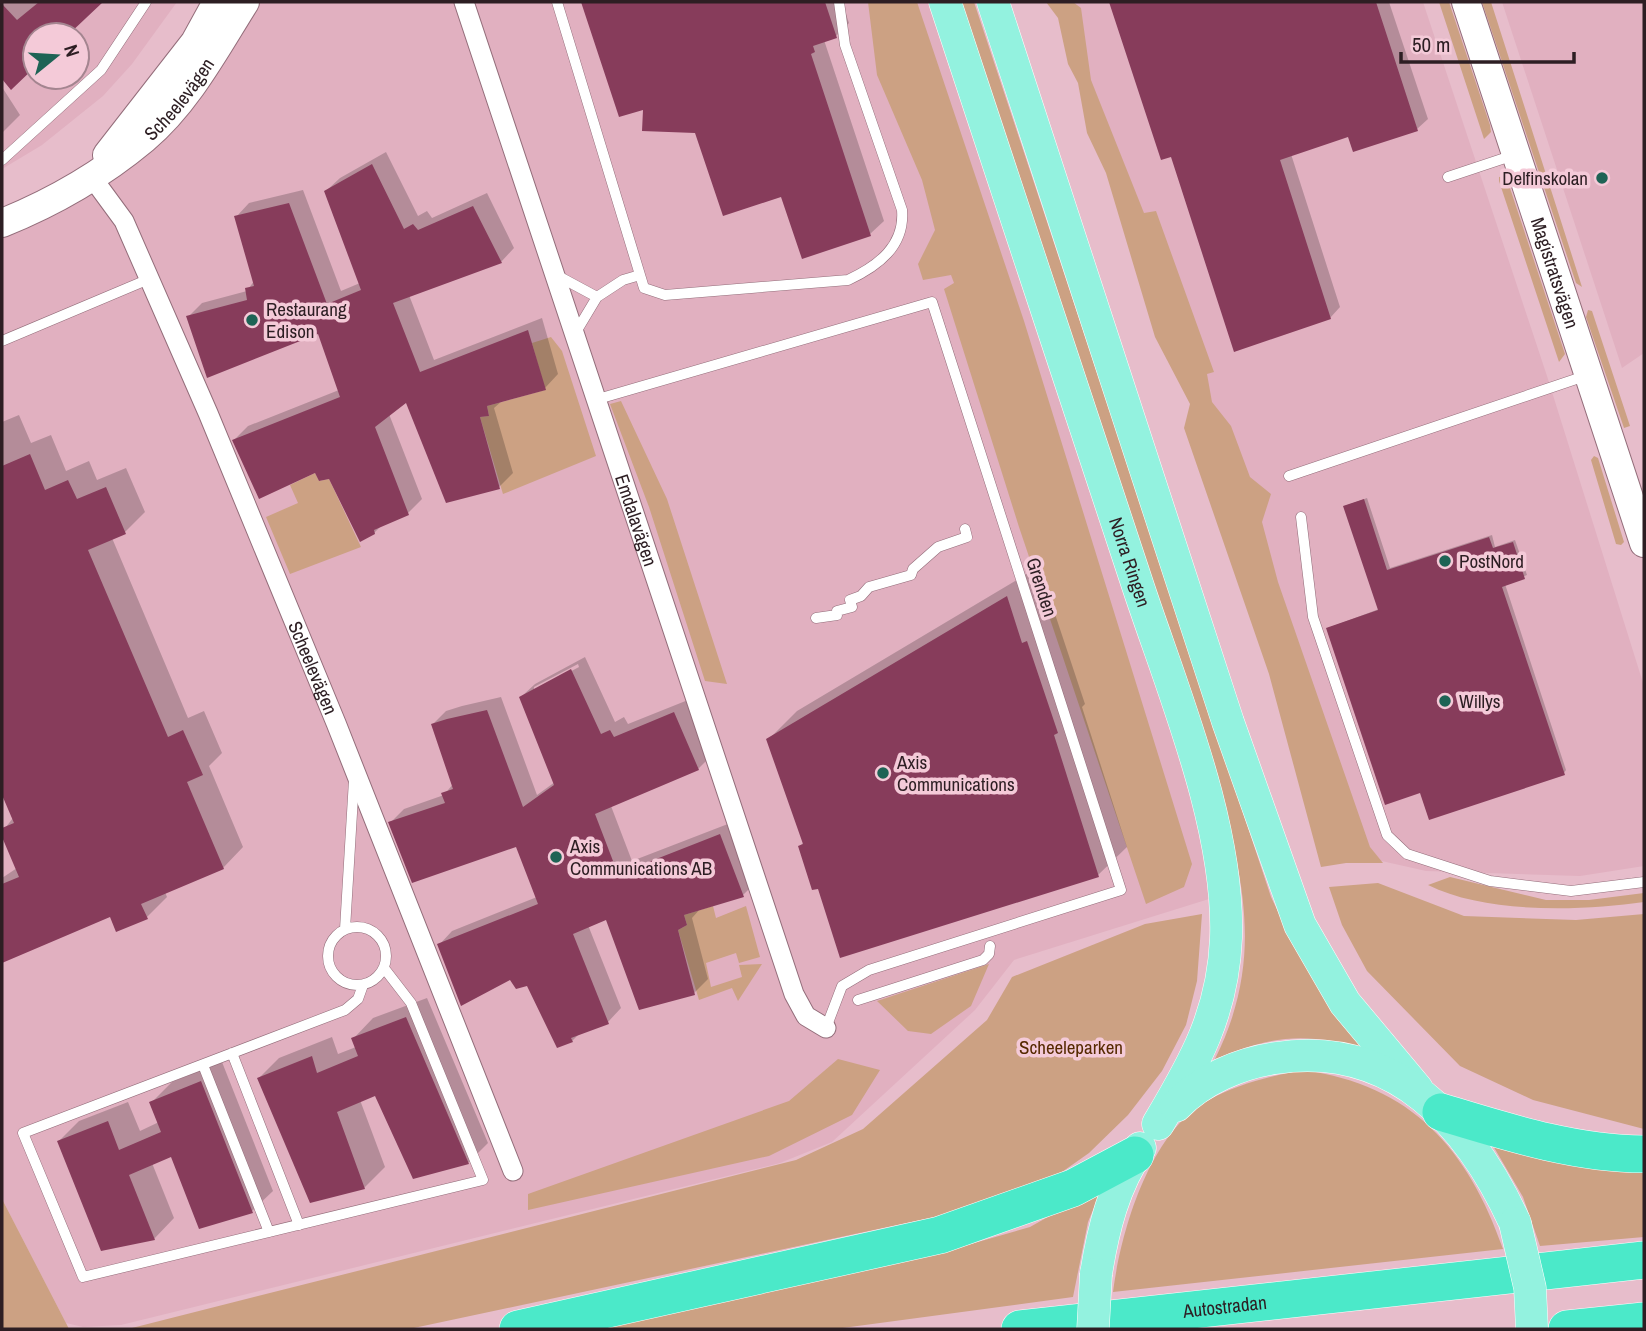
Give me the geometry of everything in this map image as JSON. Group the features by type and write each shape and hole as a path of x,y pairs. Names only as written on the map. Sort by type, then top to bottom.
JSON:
{"highway":[{"path":"1429,1100 1546,1141 1594,1150 1644,1154"},
{"path":"519,1329 940,1236 1073,1188 1135,1155"},
{"name":"Autostradan","path":"1020,1329 1644,1260"},
{"path":"1567,1329 1644,1321"}],"main road":[{"name":"Norra Ringen","path":"945,2 1186,734 1219,858 1226,936 1219,996 1205,1040 1158,1124"},
{"path":"993,2 1228,722 1292,902 1313,951 1345,1003 1488,1169 1516,1223 1530,1288 1532,1329"},
{"path":"1093,1329 1096,1274 1107,1222 1135,1155 1158,1124 1183,1099 1205,1083 1247,1064 1286,1056 1321,1055 1358,1061 1429,1100"}],"street":[{"name":"Scheelevägen","path":"91,176 195,42 217,2"},
{"name":"Scheelevägen","path":"2,223 35,209 91,176 145,138 181,97 245,2"},
{"name":"Emdalavägen","path":"464,2 558,276 794,994 806,1016 826,1028"},
{"name":"Magistratsvägen","path":"1466,2 1644,543"},
{"name":"Scheelevägen","path":"91,176 124,221 289,607 513,1171"}],"lane":[{"path":"2,160 101,70 146,2"},
{"path":"557,2 644,288 665,295 848,280 864,272 895,246 901,235 902,211 845,45 839,2"},
{"path":"1448,177 1516,154"},
{"path":"576,332 597,297 623,281 640,275"},
{"path":"558,276 597,297"},
{"path":"2,341 149,279"},
{"name":"Grenden","path":"598,399 932,302 1121,890 869,970 842,986 826,1028"},
{"path":"1289,476 1588,375"},
{"path":"1301,517 1312,617 1387,835 1407,854 1490,881 1572,891 1644,882"},
{"path":"816,618 837,615 836,611 852,607 850,600 861,596 869,587 911,575 913,569 938,547 967,537 965,529"},
{"path":"345,929 365,928 381,939 387,958 384,968 379,976 363,985 344,982 331,969 329,951 332,942 345,929 354,772"},
{"path":"858,1000 983,960 989,954 990,946"},
{"path":"363,985 358,999 345,1010 23,1133 83,1277 483,1180 411,1003 384,968"},
{"path":"232,1053 299,1225"},
{"path":"203,1065 269,1232"}],"shaded area":[{"path":"2,2 177,2 132,64 103,96 42,145 2,169"},
{"path":"245,2 945,2 1225,894 1014,960 975,1010 832,1142 780,1163 121,1325 83,1327 66,1323 2,1199 2,223 74,187"},
{"path":"1057,2 1423,2 1547,376 1644,686 1644,866 1580,876 1426,871 1355,855"},
{"name":"Delfinskolan","path":"1502,2 1644,2 1644,353 1622,368"}],"green space":[{"path":"868,2 917,2 1024,321 1192,864 1184,887 1146,904 1019,527 944,289 954,283 951,275 923,280 918,264 935,230 922,180 877,75"},
{"path":"960,2 974,2 1271,897 1292,941 1366,1049 1325,1040 1290,1039 1255,1045 1215,1059 1231,1022 1240,987 1244,952 1241,884 1226,813"},
{"path":"1046,2 1073,2 1081,8 1091,80 1144,213 1156,211 1214,372 1207,374 1212,402 1231,426 1250,477 1271,494 1262,522 1278,582 1370,847 1383,863 1346,863 1321,867 1269,674 1184,428 1190,404 1155,337 1106,173 1087,133 1078,83 1068,64 1058,18"},
{"path":"1439,2 1449,2 1490,125 1491,132 1484,139"},
{"path":"1482,2 1491,2 1582,287 1576,283"},
{"path":"1506,176 1565,354 1559,362 1499,181 1499,177"},
{"path":"1588,310 1592,311 1630,426 1624,428 1586,317"},
{"path":"551,337 562,351 596,456 503,494 480,417 489,416 487,406 545,390 532,343"},
{"path":"621,401 667,499 727,684 705,681 649,507 610,404"},
{"path":"1594,456 1598,458 1624,542 1621,545 1616,544 1591,460"},
{"path":"315,473 319,481 329,479 361,547 290,574 266,517 298,503 290,485"},
{"path":"1450,877 1546,900 1589,900 1644,893 1644,902 1592,907 1534,908 1477,901 1428,885"},
{"path":"1378,883 1464,916 1576,920 1644,914 1644,1129 1533,1100 1460,1066 1367,971 1342,925 1329,887"},
{"path":"713,906 716,918 746,906 760,957 739,963 736,953 706,963 711,987 742,977 739,965 762,964 738,1001 732,988 699,1000 678,930 687,925 684,915"},
{"name":"Scheeleparken","path":"1202,914 1197,981 1186,1025 1162,1071 1128,1115 1089,1153 1052,1179 944,1215 409,1329 128,1329 796,1160 863,1129 987,1020 1012,977 1145,924"},
{"path":"989,964 971,1006 931,1034 908,1031 877,1001"},
{"path":"838,1059 880,1070 852,1115 769,1156 528,1210 528,1194 789,1101"},
{"path":"1303,1070 1341,1078 1375,1090 1405,1107 1431,1128 1453,1152 1472,1181 1489,1213 1503,1249 1113,1292 1131,1213 1141,1186 1169,1136 1187,1116 1218,1095 1254,1081"},
{"path":"1492,1144 1567,1163 1644,1173 1644,1237 1540,1246 1523,1197"},
{"path":"1103,1186 1088,1222 1073,1297 835,1329 576,1329 943,1252 1030,1227"},
{"path":"2,1199 66,1323 69,1329 2,1329"}],"building":[{"path":"39,2 103,2 83,21 21,21 21,80 11,90 2,79 2,4 17,20"},
{"path":"581,2 825,2 837,38 813,46 815,52 811,54 871,236 802,259 781,197 723,216 695,133 642,131 643,110 619,117"},
{"path":"1109,2 1376,2 1418,131 1353,152 1348,137 1280,160 1331,319 1234,352 1171,157 1161,160"},
{"path":"372,164 404,229 413,224 418,230 473,206 502,263 393,303 420,372 528,330 546,390 487,406 489,416 480,417 500,489 446,503 406,403 375,427 409,515 374,530 375,534 360,542 329,479 319,481 315,473 259,499 232,440 340,397 318,334 207,378 186,316 247,300 245,288 254,286 234,216 289,203 327,304 361,290 324,191"},
{"path":"30,454 45,490 68,480 77,499 106,487 126,534 88,550 168,737 183,730 203,775 187,782 224,869 141,904 148,919 116,932 110,917 2,963 2,884 19,877 2,837 2,828 14,823 2,795 2,466"},
{"name":"Willys","path":"1364,499 1387,570 1489,537 1493,548 1513,542 1525,579 1502,587 1565,775 1429,820 1420,793 1385,805 1326,628 1378,610 1343,506"},
{"name":"Axis Communications","path":"1007,596 1022,643 1027,641 1058,733 1054,735 1099,877 840,958 818,889 812,890 798,846 803,844 766,739"},
{"path":"571,669 601,734 610,730 614,737 674,712 699,770 595,814 618,874 720,834 744,897 684,915 687,925 678,930 695,995 639,1010 606,920 573,934 609,1024 571,1038 573,1042 557,1048 527,986 516,989 510,980 461,1006 437,944 538,904 516,847 412,883 388,822 445,803 441,793 453,789 431,724 487,710 523,807 554,785 519,697"},
{"path":"406,1017 469,1164 413,1179 375,1096 337,1112 365,1189 310,1203 257,1078 312,1056 317,1073 358,1056 351,1038"},
{"path":"201,1081 253,1213 199,1229 171,1157 129,1175 155,1240 101,1251 57,1141 108,1121 119,1150 161,1132 149,1102"}],"place":[{"name":"Delfinskolan","path":"1602,178"},
{"name":"Restaurang Edison","path":"252,320"},
{"name":"PostNord","path":"1445,561"},
{"name":"Willys","path":"1445,701"},
{"name":"Axis Communications","path":"883,773"},
{"name":"Axis Communications AB","path":"556,857"}]}
